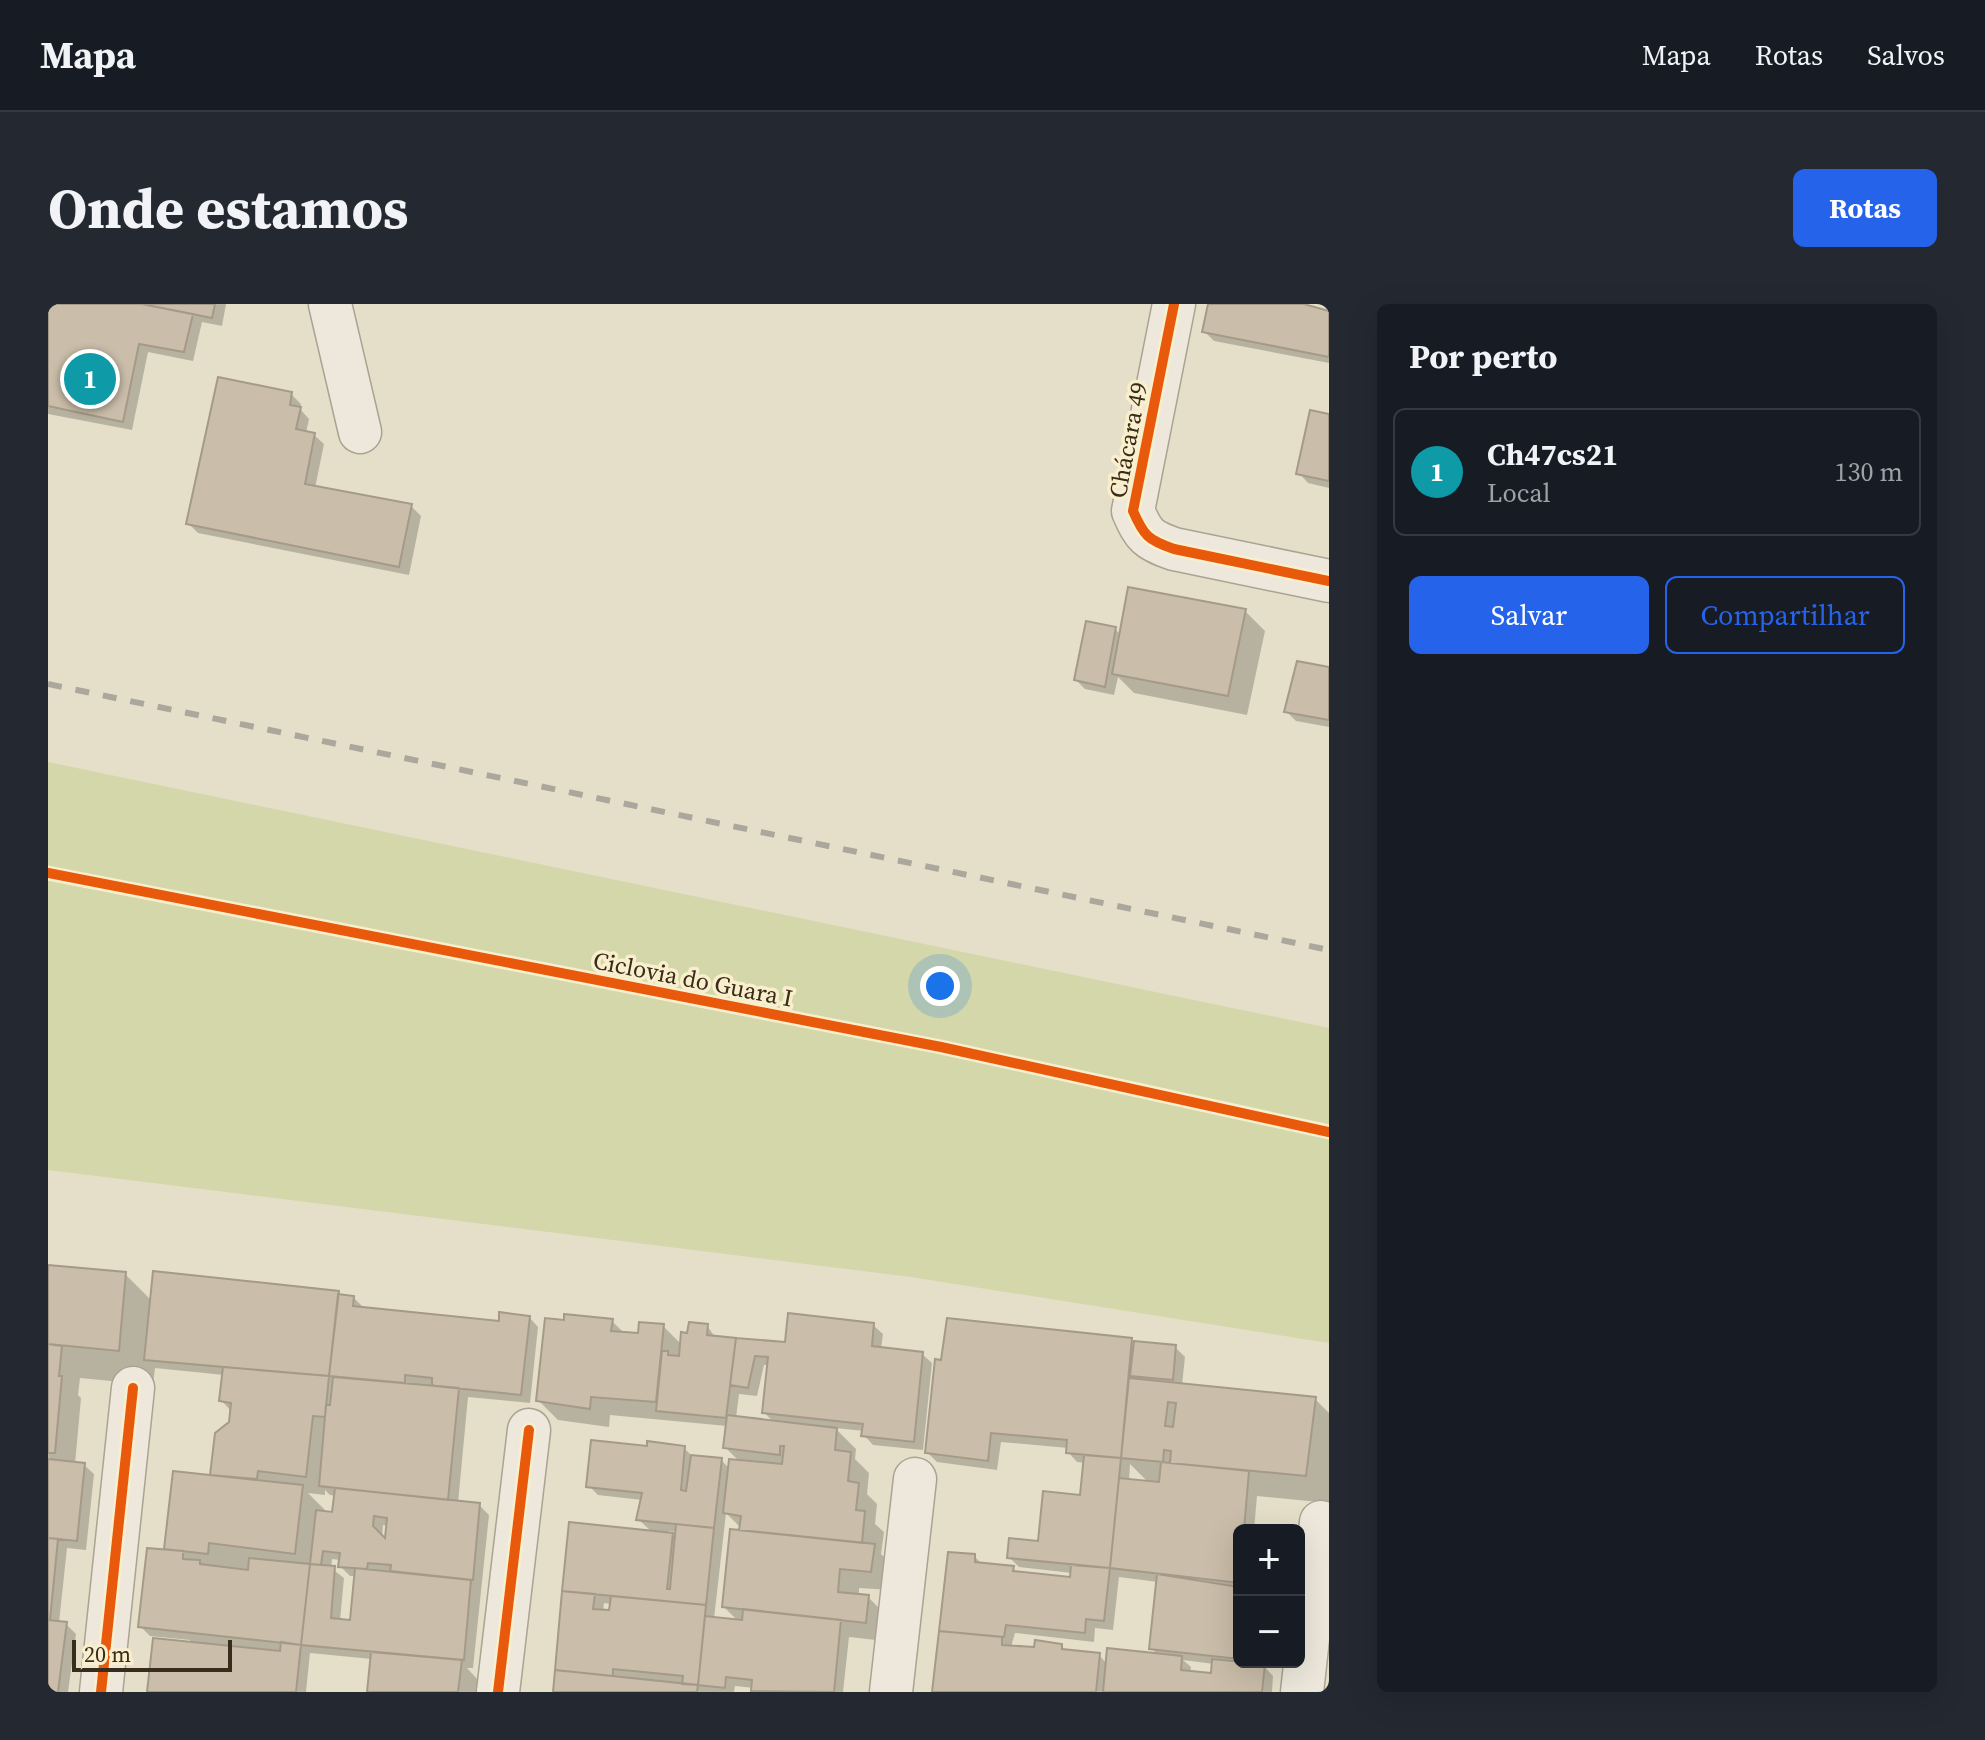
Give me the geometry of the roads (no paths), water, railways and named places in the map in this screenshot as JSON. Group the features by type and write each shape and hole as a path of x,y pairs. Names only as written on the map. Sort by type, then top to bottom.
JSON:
{"street":[{"path":"330,304 360,432"},
{"name":"Chácara 49","path":"1174,304 1133,511 1142,531 1154,542 1174,549 1329,581"},
{"path":"101,1692 133,1388"},
{"path":"498,1692 529,1430"},
{"path":"891,1692 915,1479"},
{"path":"1302,1692 1321,1522"}],"railway":[{"path":"48,684 1329,950"}],"place":[{"name":"Ch47cs21","path":"90,379"}]}
